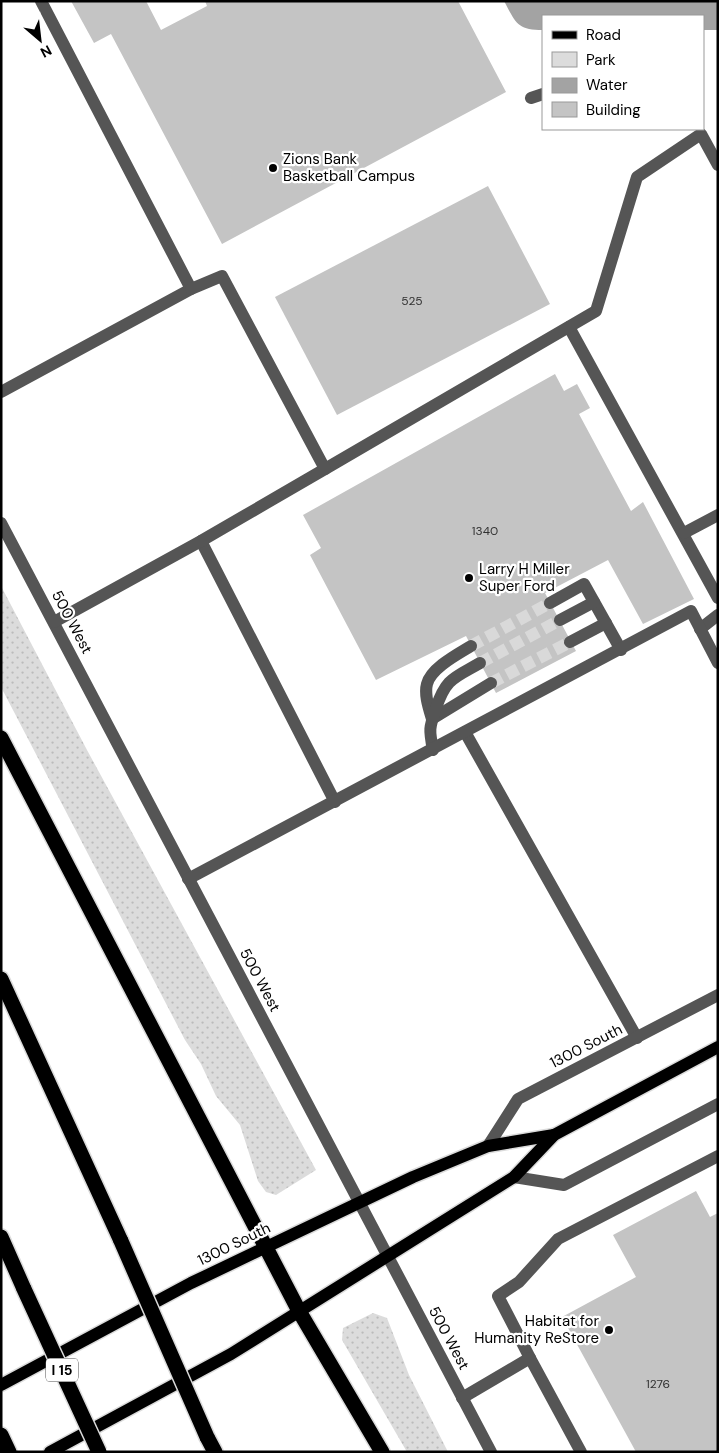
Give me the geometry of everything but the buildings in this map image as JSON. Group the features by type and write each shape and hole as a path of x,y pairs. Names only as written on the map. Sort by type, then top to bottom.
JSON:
{"highway":[{"path":"1,738 299,1311 382,1452"},
{"path":"1,979 215,1452"},
{"name":"I 15","path":"1,1237 99,1452"},
{"path":"1,1435 9,1452"}],"main road":[{"name":"1300 South","path":"50,1452 232,1354 514,1178 554,1135 718,1047"},
{"name":"1300 South","path":"1,1385 191,1283 359,1202 488,1146 554,1135"}],"street":[{"path":"41,1 191,289"},
{"path":"54,622 200,541 596,311 637,177 700,131 718,166"},
{"path":"1,392 191,289 222,276 325,469"},
{"path":"569,327 684,533 718,598"},
{"path":"684,533 718,515"},
{"name":"500 West","path":"1,523 491,1452"},
{"path":"200,541 335,802"},
{"path":"550,603 584,584 621,650"},
{"path":"560,620 594,602"},
{"path":"188,879 621,650 691,611 718,663"},
{"path":"700,629 718,615"},
{"path":"570,642 606,623"},
{"path":"432,719 427,695 427,683 448,660 471,646"},
{"path":"433,750 429,727 441,691 451,680 480,663"},
{"path":"432,719 491,683"},
{"path":"465,732 637,1038"},
{"name":"1300 South","path":"488,1146 518,1099 718,995"},
{"path":"514,1178 564,1185 718,1104"},
{"path":"581,1452 498,1296 519,1282 558,1239 718,1156"},
{"path":"462,1398 530,1358"}],"green space":[{"path":"1,586 87,750 316,1170 276,1195 266,1192 258,1181 240,1125 216,1096 201,1064 185,1040 1,687"},
{"path":"373,1313 387,1318 409,1375 448,1452 407,1452 342,1340 343,1328"}],"water":[{"path":"504,1 718,1 718,30 704,30 704,15 542,15 542,30 534,30 522,27"}],"tunnel":[{"path":"471,646 550,603"},
{"path":"480,663 560,620"},
{"path":"491,683 570,642"}],"place":[{"name":"Zions Bank Basketball Campus","path":"273,168"},
{"name":"Larry H Miller Super Ford","path":"469,578"},
{"name":"Habitat for Humanity ReStore","path":"609,1330"}]}
